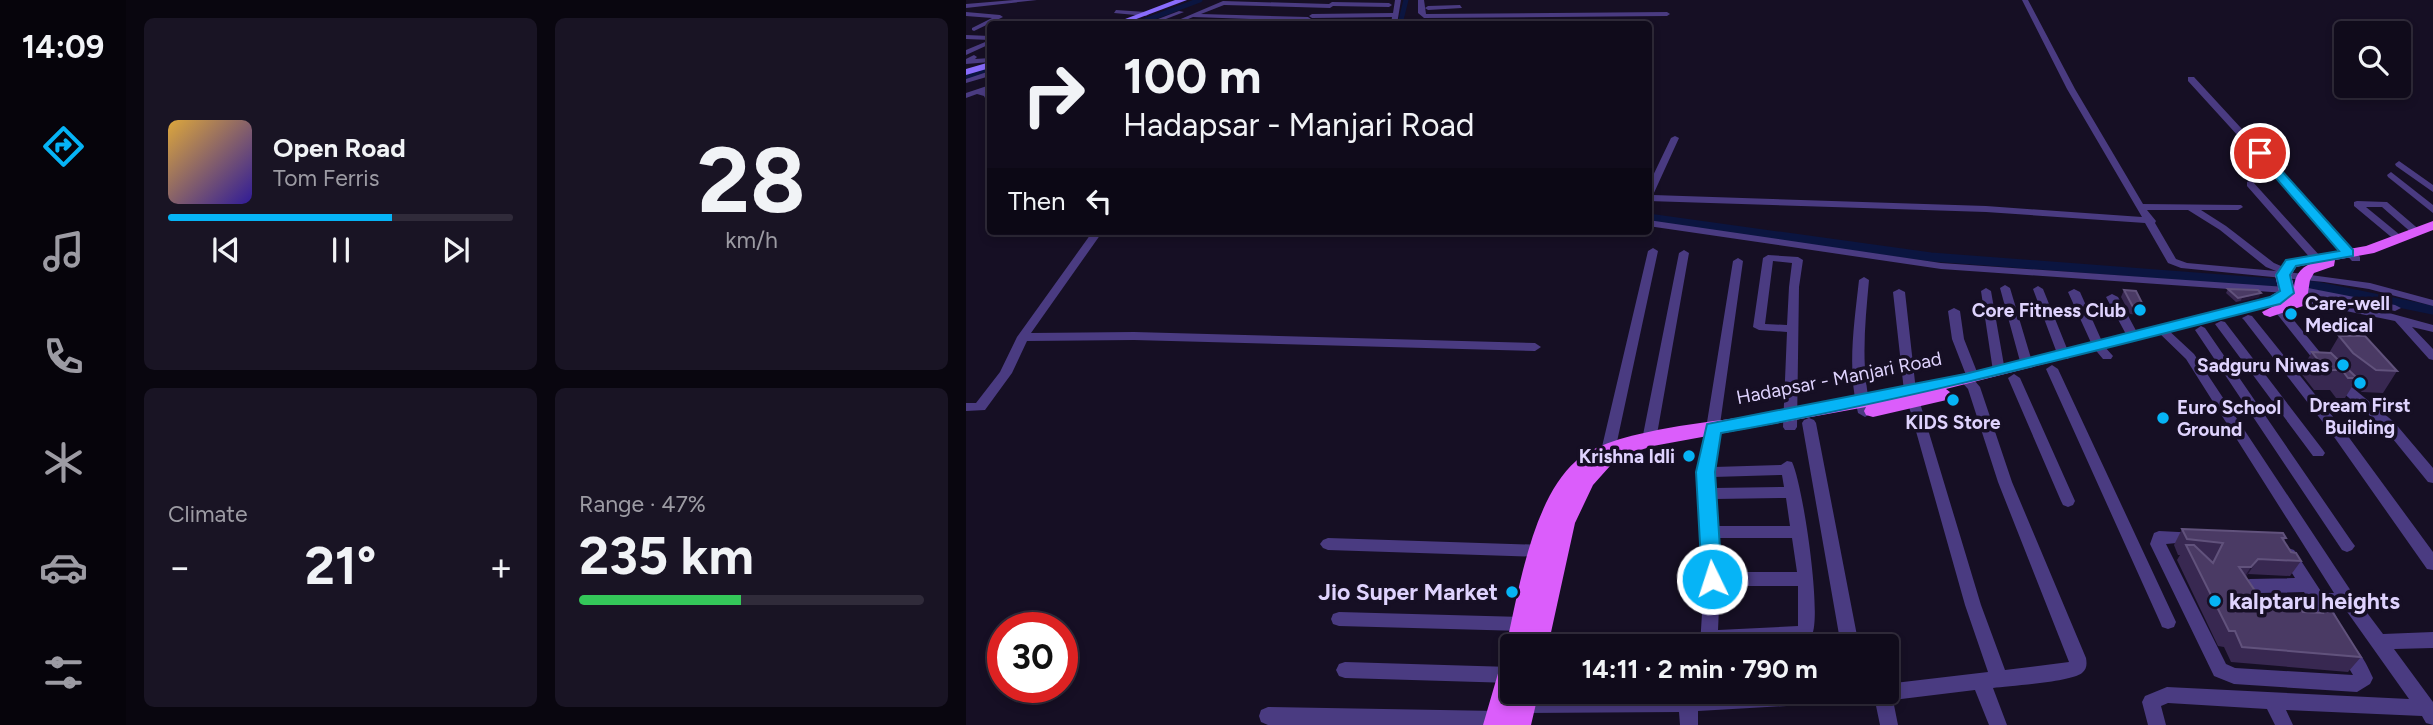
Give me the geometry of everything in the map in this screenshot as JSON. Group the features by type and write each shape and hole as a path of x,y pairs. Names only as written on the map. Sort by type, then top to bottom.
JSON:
{"main road":[{"name":"Hadapsar - Manjari Road","path":"1538,634 1560,496 1569,480 1584,465 1608,451 1649,440 1712,435 1796,422 2058,363 2170,333 2284,297 2293,283 2317,265 2352,256 2433,225"},
{"name":"Hadapsar - Manjari Road","path":"2103,351 2134,338 2201,330 2279,309 2293,283 2291,263 2316,258 2382,255 2433,235"},
{"name":"Hadapsar - Manjari Road","path":"1521,634 1549,551 1577,492 1596,468 1631,454 1712,435"}],"street":[{"path":"966,5 972,0"},
{"path":"966,5 1034,0"},
{"path":"1124,21 1183,0"},
{"path":"1394,21 1398,0"},
{"path":"2025,0 2071,89 2151,221 2169,258 2177,264 2293,283 2397,313 2433,329"},
{"path":"1158,21 1226,3 1390,5"},
{"path":"1179,21 1201,8 1310,18 1333,3"},
{"path":"1423,21 1421,3 1459,4"},
{"path":"1116,12 1146,14"},
{"path":"966,14 1000,17 991,21"},
{"path":"1424,16 1667,14"},
{"path":"1191,16 1310,18 1394,15"},
{"path":"1205,21 1212,17"},
{"path":"968,32 987,23"},
{"path":"968,32 987,41"},
{"path":"987,44 970,55 967,62 987,60"},
{"path":"966,72 987,62"},
{"path":"966,82 987,75"},
{"path":"2191,79 2352,256"},
{"path":"966,82 983,89"},
{"path":"966,96 983,89"},
{"path":"1652,188 1675,138"},
{"path":"2399,164 2433,189"},
{"path":"2390,175 2433,209"},
{"path":"2250,184 2316,258"},
{"path":"1652,197 1998,209 2151,221"},
{"path":"2400,239 2357,204 2384,204 2417,232"},
{"path":"2142,207 2238,207"},
{"path":"2190,207 2223,228 2293,283"},
{"path":"1652,224 1941,266 2370,286 2433,303"},
{"path":"966,407 980,407 1006,373 1023,337 1094,235"},
{"path":"1608,451 1653,251"},
{"path":"1649,440 1684,253"},
{"path":"1793,330 1759,327 1768,258 1798,260 1793,330 1796,422 1847,634"},
{"path":"1709,634 1712,579 1706,472 1738,261"},
{"path":"1863,407 1859,332 1864,280"},
{"path":"2005,288 2013,371"},
{"path":"2038,289 2058,363 2168,622"},
{"path":"1986,291 2013,371 2068,501"},
{"path":"1899,292 1912,397 1973,605 1998,725"},
{"path":"2074,292 2103,351"},
{"path":"2112,297 2134,338"},
{"path":"2279,309 2334,379 2389,425 2433,478"},
{"path":"1899,690 2072,670 2078,666 2005,482 1958,339 1954,311"},
{"path":"2397,313 2433,356"},
{"path":"2248,317 2337,431 2433,564"},
{"path":"2221,324 2318,453"},
{"path":"2201,330 2347,546"},
{"path":"2170,333 2190,357 2347,599 2429,713"},
{"path":"1023,337 1134,336 1535,347"},
{"path":"1706,472 1788,468 1803,579 1806,630 1798,634"},
{"path":"1708,494 1792,492"},
{"path":"1709,532 1798,532"},
{"path":"2204,537 2164,536 2157,539 2220,670 2234,676 2357,684 2364,678 2320,603 2278,540"},
{"path":"1328,544 1549,551"},
{"path":"1712,579 1803,579"},
{"path":"2308,584 2259,584 2250,586 2250,594 2254,601 2269,606 2347,599"},
{"path":"1339,619 1523,624"},
{"path":"2378,642 2433,640"},
{"path":"1345,670 1500,702"},
{"path":"2157,725 2151,702 2167,695 2429,713"},
{"path":"2273,701 2284,725"},
{"path":"1268,716 1512,704"},
{"path":"1688,704 1689,725"},
{"path":"1885,704 1889,725"}],"building":[{"path":"2228,289 2258,290 2261,293 2238,298"},
{"path":"2124,290 2136,291 2144,307 2133,307"},
{"path":"2339,336 2365,336 2397,371 2376,370 2353,353"},
{"path":"2312,352 2331,353 2357,378 2348,378 2342,370 2326,370"},
{"path":"2182,529 2283,533 2286,538 2282,538 2291,552 2296,553 2301,561 2258,559 2251,567 2239,567 2266,607 2301,608 2303,612 2323,613 2321,608 2330,608 2361,657 2242,647 2235,631 2229,631 2186,545 2194,545 2213,563 2223,543 2187,539"}],"waterway":[{"path":"1144,21 1200,0"},
{"path":"1401,21 1406,0"},
{"path":"966,77 987,71"},
{"path":"1652,219 1931,257 2316,286 2433,310"}],"place":[{"name":"Core Fitness Club","path":"2140,310"},
{"name":"Care-well Medical","path":"2291,314"},
{"name":"Sadguru Niwas","path":"2343,365"},
{"name":"Dream First Building","path":"2360,383"},
{"name":"KIDS Store","path":"1953,400"},
{"name":"Euro School Ground","path":"2163,418"},
{"name":"Krishna Idli","path":"1689,456"},
{"name":"Jio Super Market","path":"1512,592"},
{"name":"kalptaru heights","path":"2215,601"}],"route":[{"path":"1712,579 1706,472 1713,429 1824,410 1965,379 2064,356 2275,300 2287,293 2283,275 2291,263 2348,253 2260,153"}]}
